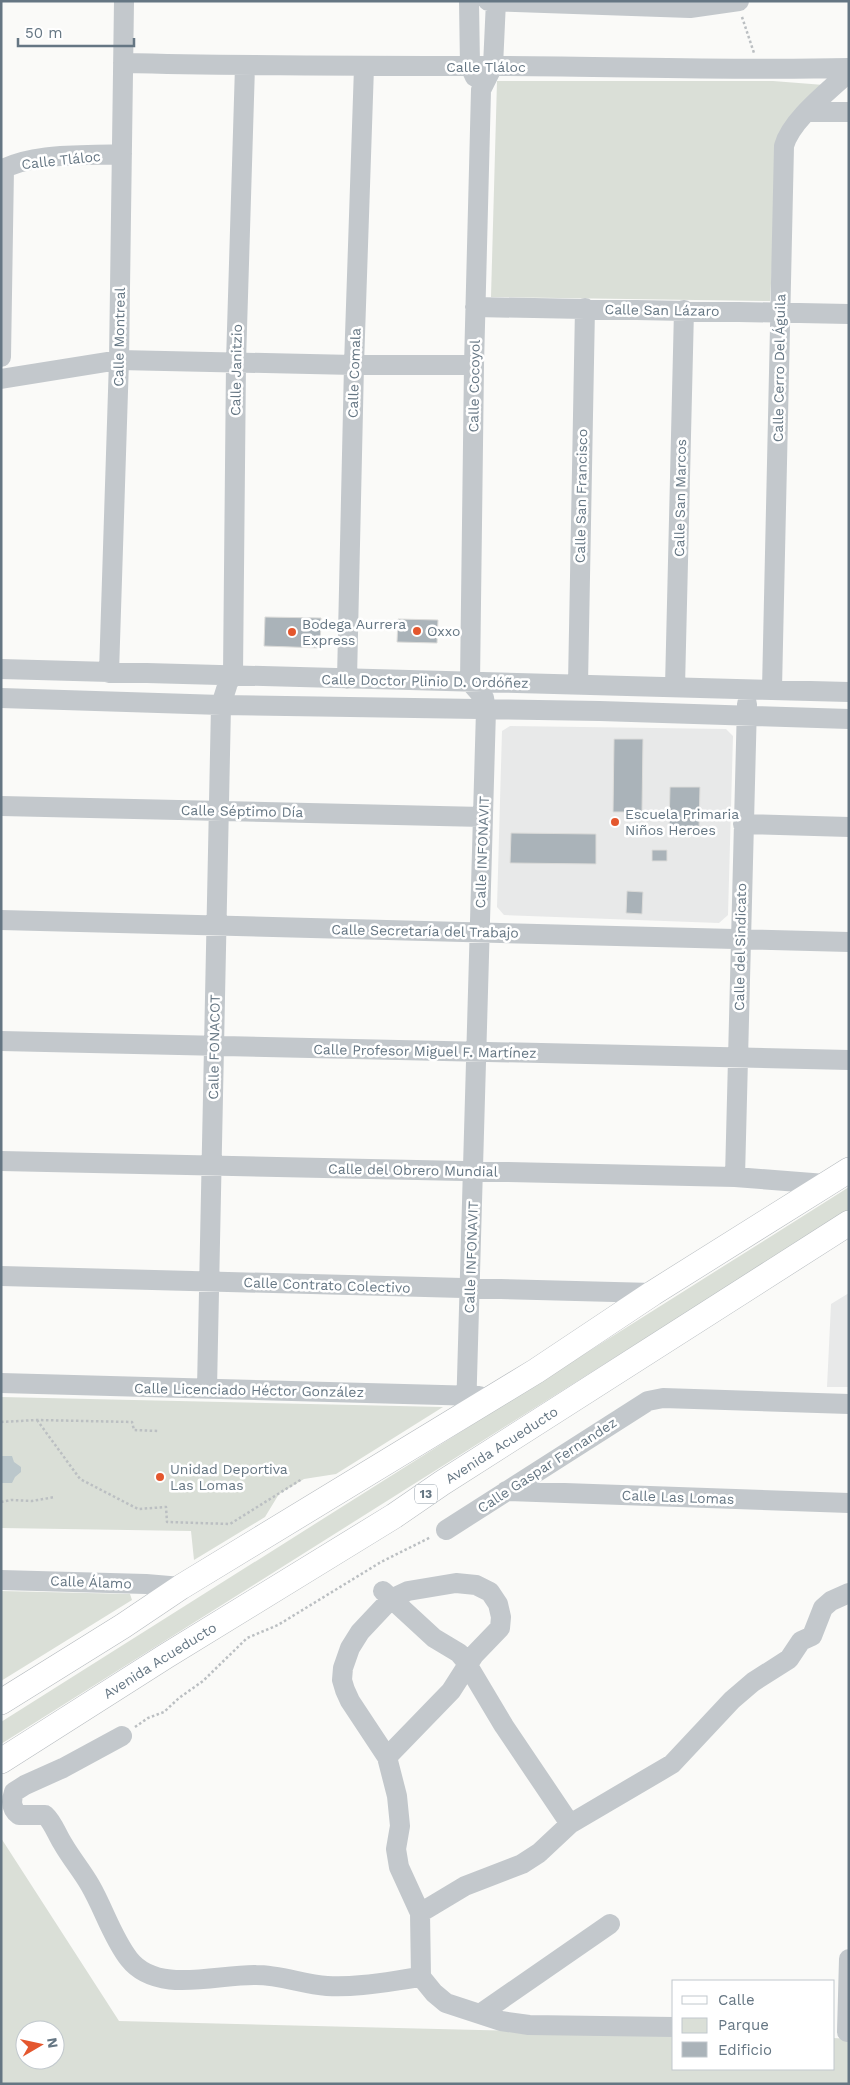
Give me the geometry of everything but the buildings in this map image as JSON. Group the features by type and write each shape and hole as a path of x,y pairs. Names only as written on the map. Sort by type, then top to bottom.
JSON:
{"main road":[{"path":"1,1702 467,1405 496,1396 576,1346 653,1293 849,1170"},
{"name":"Avenida Acueducto","path":"1,1761 166,1656 394,1516 442,1483 849,1223"}],"street":[{"name":"Calle Montreal","path":"108,673 119,360 124,1"},
{"path":"469,1 470,66"},
{"path":"488,1 686,4 738,2"},
{"path":"493,66 496,1"},
{"name":"Calle Tláloc","path":"123,63 364,67 493,66 759,71 849,68"},
{"name":"Calle Janitzio","path":"233,675 236,362 245,66"},
{"name":"Calle Cocoyol","path":"470,66 481,90"},
{"name":"Calle Cocoyol","path":"470,682 475,307 481,90 493,66"},
{"name":"Calle Comala","path":"347,679 354,365 364,67"},
{"name":"Calle Cerro Del Águila","path":"772,690 784,146 790,133 807,112 849,72"},
{"path":"807,112 849,112"},
{"name":"Calle Tláloc","path":"3,169 22,161 122,154"},
{"path":"1,357 3,169"},
{"name":"Calle San Lázaro","path":"475,307 849,314"},
{"name":"Calle San Francisco","path":"578,684 585,308"},
{"name":"Calle San Marcos","path":"675,686 684,310"},
{"path":"1,378 119,360 354,365 474,365"},
{"name":"Calle Doctor Plinio D. Ordóñez","path":"1,669 849,692"},
{"name":"Calle FONACOT","path":"207,1388 221,705 228,683 233,675"},
{"path":"470,682 484,698 486,710"},
{"path":"600,685 600,711"},
{"name":"Calle del Sindicato","path":"735,1177 747,689"},
{"name":"Calle Doctor Plinio D. Ordóñez","path":"1,698 221,705 600,711 849,719"},
{"name":"Calle INFONAVIT","path":"467,1405 486,710"},
{"name":"Calle Séptimo Día","path":"1,806 483,817"},
{"path":"744,824 849,827"},
{"name":"Calle Secretaría del Trabajo","path":"1,920 849,942"},
{"name":"Calle Profesor Miguel F. Martínez","path":"1,1041 849,1060"},
{"name":"Calle del Obrero Mundial","path":"1,1161 735,1177 825,1184"},
{"name":"Calle Contrato Colectivo","path":"1,1276 653,1293"},
{"name":"Calle Licenciado Héctor González","path":"1,1383 207,1388 467,1405"},
{"name":"Calle Gaspar Fernandez","path":"446,1530 648,1401 663,1398 849,1404"},
{"name":"Calle Las Lomas","path":"506,1491 849,1503"},
{"name":"Calle Álamo","path":"1,1580 146,1584 181,1587"},
{"path":"387,1757 451,1691 467,1665 500,1628 501,1617 498,1604 490,1592 476,1585 456,1583 387,1595 360,1632 345,1658 342,1680 350,1701 387,1757 397,1796 400,1826 396,1849 399,1867 420,1913 421,1977 434,1993 446,2003 501,2021 529,2025 672,2027"},
{"path":"420,1913 465,1886 522,1864 539,1853 570,1824 672,1764 753,1682 789,1660 801,1641 812,1636 823,1608 831,1601 849,1593"},
{"path":"387,1595 434,1638 459,1653 504,1726 570,1824"},
{"path":"122,1736 64,1768 22,1787 14,1792 12,1804 13,1809 19,1815 45,1815 50,1821 65,1848 90,1884 121,1945 129,1958 141,1970 160,1977 176,1979 191,1980 257,1974 330,1986 362,1985 421,1977"},
{"path":"480,2014 610,1924"},
{"path":"847,2032 849,1959"},
{"path":"835,1989 848,1989"}],"path":[{"path":"738,2 759,71"},
{"path":"1,1422 37,1420 132,1422 134,1430 158,1431"},
{"path":"37,1420 80,1479 138,1509 166,1507 167,1522 230,1524 302,1478"},
{"path":"1,1502 11,1500 32,1501 55,1497"},
{"path":"122,1736 148,1718 164,1712 179,1698 203,1681 246,1638 278,1625 381,1562 446,1530"}],"shaded area":[{"name":"Escuela Primaria Niños Heroes","path":"510,726 726,729 733,736 728,915 719,923 504,915 497,907 502,731"},
{"path":"849,1293 849,1387 827,1387 831,1304"},
{"path":"1,1456 12,1456 14,1462 21,1467 21,1472 12,1483 1,1483"}],"green space":[{"path":"497,81 773,81 824,85 779,141 770,301 491,297"},
{"path":"849,1187 849,1210 1,1744 1,1722"},
{"name":"Unidad Deportiva Las Lomas","path":"1,1397 443,1407 336,1474 304,1479 279,1494 265,1517 194,1560 191,1531 1,1528"},
{"path":"1,1591 130,1594 132,1600 1,1681"},
{"path":"1,1838 119,2021 672,2035 672,2070 835,2070 835,2038 849,2039 849,2084 1,2084"}],"place":[{"name":"Oxxo","path":"417,631"},
{"name":"Bodega Aurrera Express","path":"292,632"},
{"name":"Escuela Primaria Niños Heroes","path":"615,822"},
{"name":"Unidad Deportiva Las Lomas","path":"160,1477"}]}
